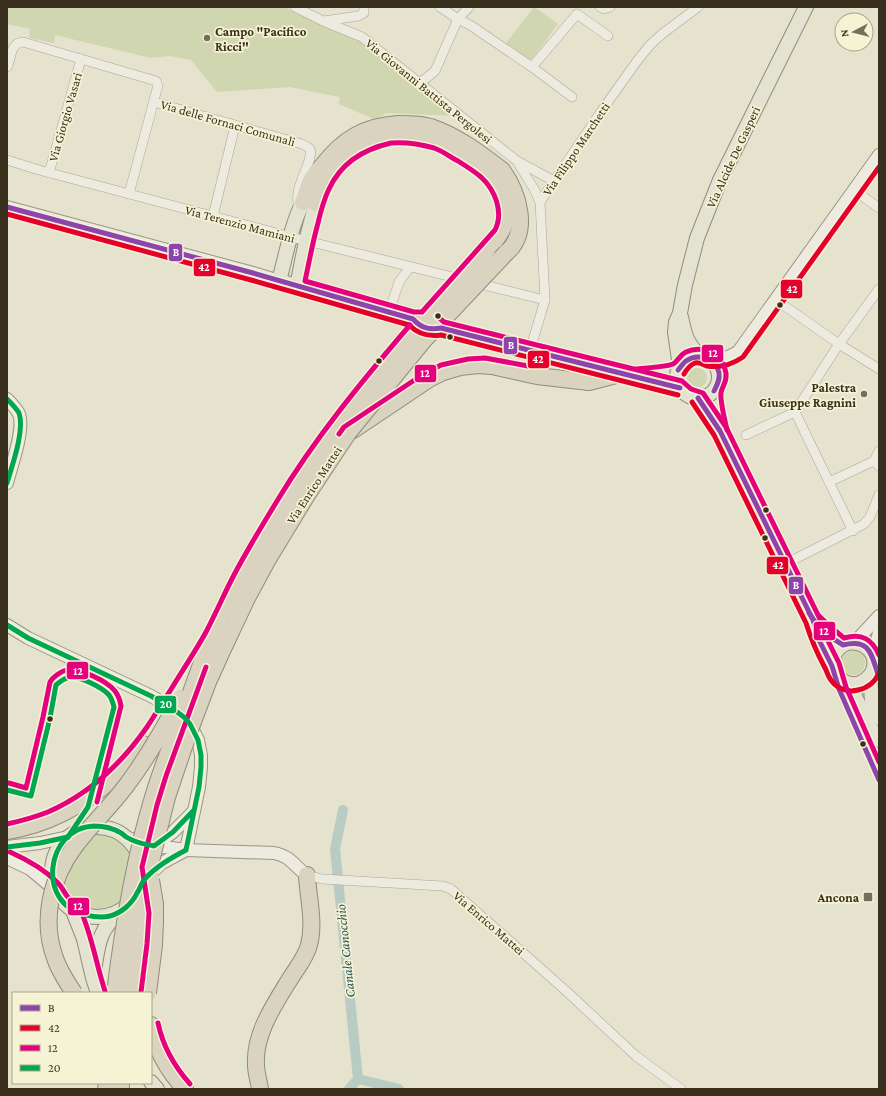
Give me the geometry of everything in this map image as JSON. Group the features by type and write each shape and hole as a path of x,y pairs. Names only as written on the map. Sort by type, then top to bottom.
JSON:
{"highway":[{"name":"Via Enrico Mattei","path":"129,992 146,875 164,807 198,707 247,598 268,559 310,489 348,433 424,340 515,244 520,229 517,204 513,188 502,170 475,150 450,135 430,126 420,124 401,124 372,128 344,142 331,154 316,172 312,180 306,205"},
{"name":"Via Enrico Mattei","path":"115,992 121,947 130,898 149,812 160,777 212,636 245,570 282,506 312,459 373,380 495,241 503,227 506,215 504,200 500,189 486,172 447,146 430,139 412,136 380,138 364,144 354,150 338,163 306,205"},
{"path":"348,433 429,379 451,369 485,365 537,376 589,382 631,375"},
{"path":"7,831 36,824 74,807 98,791 119,772 152,732 212,636"},
{"path":"73,992 56,962 51,943 49,912 55,883 75,846 126,786 151,751 162,733 212,636"},
{"path":"146,875 155,904 156,913 148,992"},
{"path":"260,1089 256,1065 256,1050 259,1040 271,1010 305,956 310,940 311,919 307,875"},
{"path":"152,1029 156,1043 164,1061 172,1074 186,1089"}],"main road":[{"name":"Via Alcide De Gasperi","path":"679,369 675,332 676,322 680,313 685,285 697,238 720,180 806,7"},
{"name":"Via Enrico Mattei","path":"278,281 292,233 306,205"},
{"name":"Via Enrico Mattei","path":"297,286 307,237 306,205"},
{"path":"278,281 413,319 422,318 434,321 442,328 680,388"},
{"name":"Via Alcide De Gasperi","path":"680,313 686,338 689,344 704,358"},
{"path":"690,358 704,358 717,367 719,375 718,384 714,391 707,396 698,398 687,395 680,388 677,379 679,369 682,364 690,358"},
{"path":"631,375 659,374 679,369"},
{"path":"714,391 720,431"},
{"path":"698,398 720,431 813,620 820,642 834,672 842,681 848,684 860,683 866,680 870,676 874,664 874,659 867,647 861,644 849,644 830,636 813,620"},
{"path":"832,666 838,649 849,644"},
{"path":"870,676 872,701 879,718"},
{"path":"848,684 867,723 879,740"},
{"name":"Via Enrico Mattei","path":"93,978 99,942 103,932 110,921 127,907 137,895 146,875 138,851 128,838 118,831 105,827 92,826 79,830 68,837 58,848 53,860 52,875 54,888 62,901 73,911 86,916 101,918 115,914 127,907"},
{"name":"Via Enrico Mattei","path":"73,911 84,940 98,992"}],"street":[{"name":"Via Giovanni Battista Pergolesi","path":"295,7 362,38 517,161 554,181"},
{"path":"323,21 358,16 364,13 364,7"},
{"path":"440,7 470,25 532,67 572,97"},
{"path":"420,83 435,71 458,19 469,7"},
{"path":"600,7 606,9 610,7"},
{"name":"Via Filippo Marchetti","path":"530,350 545,300 540,202 637,61 650,45 662,34 698,7"},
{"path":"532,67 577,14 608,36"},
{"name":"Via Giorgio Vasari","path":"7,66 13,48 20,42 81,59 49,173"},
{"name":"Via delle Fornaci Comunali","path":"81,59 154,80 158,86 129,194"},
{"name":"Via delle Fornaci Comunali","path":"154,102 302,144 310,149 310,160 302,178 297,196 306,205"},
{"path":"213,216 235,126"},
{"path":"704,358 728,357 738,352 879,155"},
{"name":"Via Terenzio Mamiani","path":"7,160 49,173 213,216 292,233 410,266 545,300"},
{"name":"Via Giovanni Battista Pergolesi","path":"517,161 540,202"},
{"path":"854,190 879,208"},
{"path":"7,207 278,281"},
{"path":"388,312 400,282 410,266"},
{"path":"746,435 795,412 839,344 879,289"},
{"path":"786,307 839,344 879,369"},
{"path":"7,400 19,413 21,427 7,483"},
{"path":"795,412 853,531"},
{"path":"829,482 876,463 879,451"},
{"path":"785,564 853,531 864,524 870,517 879,495"},
{"path":"849,644 879,616"},
{"path":"7,625 28,638 151,696 169,706 185,718 192,726 197,736 201,755 201,767 200,780 186,850"},
{"path":"874,659 879,632"},
{"path":"154,846 173,832 194,811"},
{"path":"7,847 34,844 68,837"},
{"name":"Via Enrico Mattei","path":"128,838 154,846 186,850 274,852 292,861 302,872 307,875 322,879 443,886 451,889 565,990 636,1056 681,1089"},
{"name":"Via Enrico Mattei","path":"146,875 162,863 186,850"},
{"path":"7,858 30,869 54,888"}],"green space":[{"path":"7,7 284,7 358,40 457,116 386,113 376,120 339,104 340,97 290,87 217,92 191,60 170,56 151,58 55,35 54,43 29,38 30,29 7,24"},
{"path":"534,7 558,24 532,59 527,59 506,43"},
{"path":"693,368 701,368 707,374 707,382 701,388 693,388 687,382 687,374"},
{"path":"853,651 862,654 865,663 862,672 853,675 844,672 841,663 844,654"},
{"path":"91,835 103,835 114,838 124,845 131,855 129,893 120,902 102,909 88,908 76,902 71,898 61,878"}],"waterway":[{"name":"Canale Canocchio","path":"343,810 335,849 358,1079 349,1089"},
{"path":"358,1079 399,1089"}],"transit line":[{"name":"12","path":"391,143 423,145 434,148 458,161 486,182 497,202 499,216 495,230 422,312 414,312 305,281 322,208 334,180 354,158 372,149 391,143"},
{"name":"42","path":"684,374 689,367 695,363 700,363 707,366 721,366 735,362 743,357 879,167"},
{"name":"B","path":"7,207 253,273 413,319 426,328 441,328 680,388"},
{"name":"42","path":"7,214 251,280 409,325 416,331 424,334 432,336 441,335 678,395"},
{"name":"12","path":"437,316 444,322 682,381 691,389 703,393 726,427 819,617 827,639 839,663 846,687 879,762"},
{"name":"12","path":"7,824 28,819 63,805 91,787 127,753 153,718 202,639 244,556 307,455 323,432 374,367 410,325"},
{"name":"12","path":"636,369 660,367 673,364 684,353 692,350 705,350 717,356 726,373 726,380 721,397 727,430"},
{"name":"B","path":"678,370 685,362 691,359 696,357 706,358 714,364 719,373 719,380 714,391"},
{"name":"12","path":"339,434 344,427 419,377 441,365 468,359 485,358 528,366"},
{"name":"B","path":"698,398 720,431 813,620 820,642 832,666 839,689 879,780"},
{"name":"20","path":"7,399 19,413 20,420 17,448 7,483"},
{"name":"42","path":"692,402 714,435 806,623 816,650 829,677 838,687 854,691 868,686 873,682 879,673"},
{"name":"B","path":"809,613 824,631 843,645 852,643 865,646 871,655 879,677"},
{"name":"12","path":"818,615 844,638 856,636 870,641 879,655"},
{"name":"20","path":"7,625 28,638 151,696 172,708 190,724 198,740 201,755 199,787 186,850 164,863 148,875 132,901 126,908 118,913 110,916 98,917 86,915 70,908 59,897 54,883 53,868 57,852 65,839 78,830 97,826 118,831 134,841 154,846 173,832 193,811"},
{"name":"12","path":"141,992 149,913 142,867 157,805 166,776 206,667"},
{"name":"12","path":"9,783 26,788 50,682 57,674 67,670 79,671 100,679 111,687 117,694 121,706 97,802"},
{"name":"20","path":"7,790 31,796 50,718 56,685 66,678 74,677 91,683 106,692 111,698 114,707 88,807 68,837"},
{"name":"20","path":"7,847 40,843 68,837"},
{"name":"12","path":"10,852 47,873 61,886 67,896 79,907 88,929 105,991"},
{"name":"12","path":"158,1023 170,1056 190,1084"}],"place":[{"name":"Campo \"Pacifico Ricci\"","path":"207,38"},
{"name":"Palestra Giuseppe Ragnini","path":"864,394"},
{"name":"Ancona","path":"868,897"}]}
